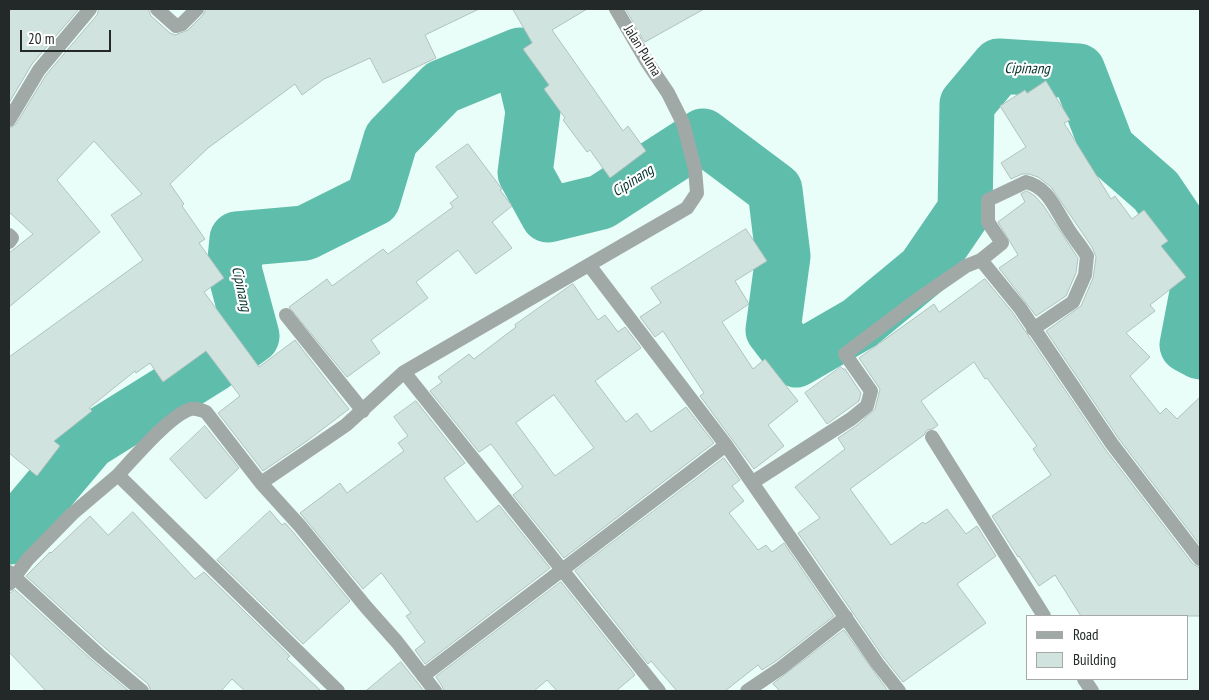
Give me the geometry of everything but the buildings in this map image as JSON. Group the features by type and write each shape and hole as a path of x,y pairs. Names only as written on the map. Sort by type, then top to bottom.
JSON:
{"street":[{"path":"9,120 39,70 90,9"},
{"path":"157,9 176,26 182,24 197,9"},
{"name":"Jalan Pulma","path":"261,483 346,426 404,372 688,208 697,194 695,169 683,123 668,93 647,62 616,9"},
{"path":"753,482 868,406 871,391 845,354 966,266 981,260 1002,242 988,222 988,200 1026,182 1033,184 1048,196 1087,256 1085,275 1073,302 1033,329"},
{"path":"9,235 12,238 9,242"},
{"path":"981,260 1020,308 1112,444 1200,559"},
{"path":"589,265 753,482 899,691"},
{"path":"286,315 363,411"},
{"path":"404,372 659,691"},
{"path":"142,691 11,578 72,514 118,475 174,419 189,410 198,409 206,412 261,483 300,526 436,691"},
{"path":"932,437 1043,615"},
{"path":"424,676 726,445"},
{"path":"118,475 338,691"},
{"path":"746,691 781,668 846,617"},
{"path":"1085,680 1092,691"}],"waterway":[{"name":"Cipinang","path":"9,537 89,442 211,366 252,336 234,269 237,239 305,233 373,199 391,139 442,87 520,55 533,111 525,173 548,215 601,202 703,136 775,190 783,256 773,330 796,360 860,323 924,270 965,210 967,104 999,66 1078,71 1108,149 1156,191 1200,256"},
{"name":"Cipinang","path":"1200,277 1187,345 1200,352"}]}
